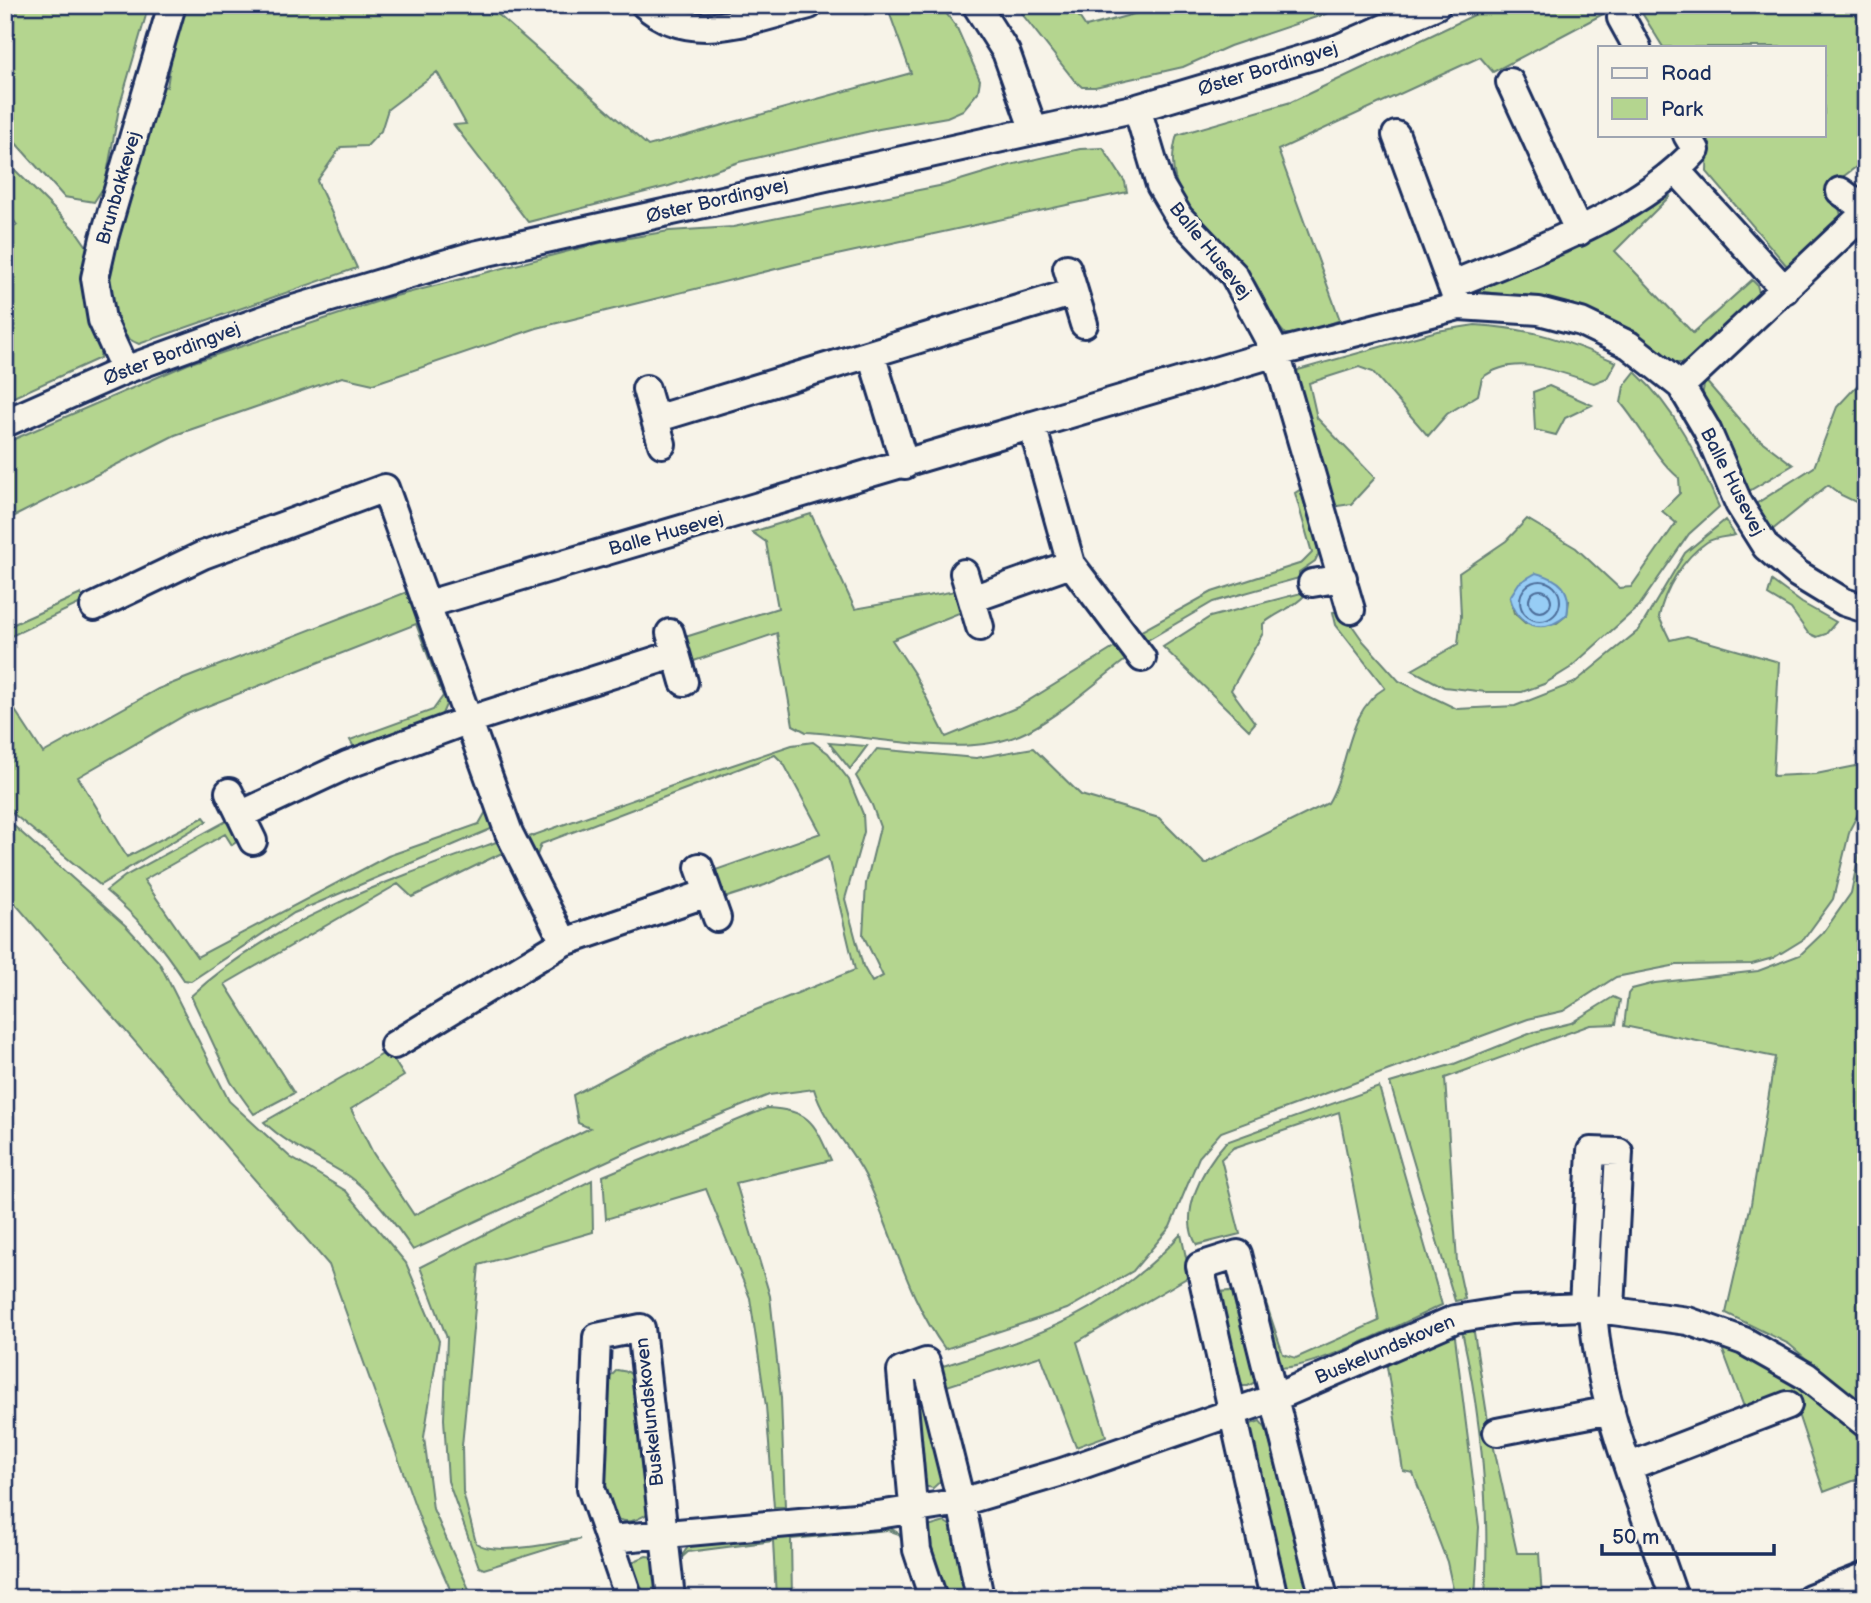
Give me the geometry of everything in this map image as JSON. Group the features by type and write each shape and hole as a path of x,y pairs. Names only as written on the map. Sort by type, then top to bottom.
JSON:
{"street":[{"name":"Brunbakkevej","path":"125,370 102,320 95,278 101,247 172,5"},
{"path":"645,5 655,14 678,25 703,29 809,5"},
{"path":"976,5 1006,52 1034,131"},
{"name":"Øster Bordingvej","path":"5,423 125,370 287,311 474,256 1137,108 1339,48 1437,5"},
{"path":"1621,18 1636,46"},
{"path":"1510,82 1580,232"},
{"name":"Balle Husevej","path":"1137,108 1160,185 1179,217 1234,275 1276,353 1351,610"},
{"path":"1396,135 1455,295"},
{"name":"Balle Husevej","path":"428,604 1276,353 1455,295 1580,232 1677,171 1696,150 1688,136"},
{"path":"1677,171 1785,290"},
{"path":"1681,386 1866,211 1840,191"},
{"path":"646,389 659,431 1070,280 1084,324"},
{"name":"Balle Husevej","path":"1455,295 1581,322 1629,345 1681,386 1707,430 1739,504 1766,547 1798,574 1844,602 1866,609"},
{"path":"871,354 905,464"},
{"path":"1031,425 1071,564 1142,658"},
{"path":"94,607 203,555 385,488 509,833 564,942"},
{"path":"972,599 1071,564"},
{"path":"964,573 980,627"},
{"path":"1312,583 1343,578"},
{"path":"253,841 235,804 673,643 684,682"},
{"path":"699,867 717,918"},
{"path":"394,1045 564,942 708,893"},
{"path":"1596,1308 1619,1152 1591,1151 1595,1343 1611,1410 1674,1598"},
{"path":"1273,1598 1200,1266 1238,1254 1324,1598"},
{"name":"Buskelundskoven","path":"611,1539 913,1511 961,1502 1062,1472 1274,1398 1455,1319 1511,1310 1596,1308 1688,1321 1744,1341 1806,1376 1866,1424"},
{"name":"Buskelundskoven","path":"629,1598 611,1539 591,1488 597,1337 641,1328 671,1598"},
{"path":"933,1598 917,1550 901,1371 926,1362 961,1502 980,1598"},
{"path":"1630,1466 1788,1405"},
{"path":"1497,1432 1611,1410"},
{"path":"1810,1598 1866,1576"}],"green space":[{"path":"5,5 149,5 119,108 105,185 94,202 64,197 5,131"},
{"path":"186,5 487,5 648,146 911,73 888,9 865,14 862,5 940,5 957,28 980,80 978,92 963,110 947,117 879,129 739,162 669,186 528,222 454,125 466,124 437,72 388,109 381,131 367,146 341,147 317,181 357,268 139,344 119,329 114,318 108,292 108,252 161,85 167,87 174,41"},
{"path":"1015,5 1071,5 1086,27 1167,5 1352,5 1230,46 1183,67 1095,87 1082,87"},
{"path":"1495,5 1620,5 1493,72 1480,57 1278,150 1340,320 1304,334 1285,334 1275,321 1253,279 1183,198 1176,180 1173,159 1177,135 1291,102"},
{"path":"1637,5 1863,5 1866,9 1866,168 1860,164 1840,179 1838,205 1843,222 1792,272 1707,172 1708,136 1826,136 1826,46 1662,46"},
{"path":"1103,148 1125,182 1127,192 800,263 537,328 373,384 342,377 175,435 5,521 5,443 188,364 388,298 600,243 669,231 733,227 944,185 1010,165 1080,149"},
{"path":"5,160 76,231 90,251 102,343 100,358 5,401 5,233 17,225 5,209"},
{"path":"1663,189 1670,196 1615,251 1693,333 1752,280 1757,285 1761,299 1687,363 1672,363 1541,300 1478,291 1482,285 1567,253"},
{"path":"1475,325 1547,336 1616,362 1607,378 1594,383 1551,370 1522,365 1495,370 1482,378 1478,395 1447,414 1428,436 1373,372 1359,367 1309,383 1317,418 1375,478 1351,504 1331,507 1292,388 1298,370 1437,331"},
{"path":"1635,372 1663,402 1694,452 1719,507 1689,534 1639,606 1570,668 1544,684 1522,692 1486,692 1444,687 1412,670 1458,644 1461,616 1459,573 1506,541 1527,519 1576,548 1619,588 1631,587 1676,523 1662,511 1680,493 1679,478 1663,461 1621,403 1624,386","holes":["1510,598 1569,601 1567,615 1557,623 1525,623 1514,613"]},
{"path":"1866,376 1866,507 1841,495 1828,485 1771,531 1754,505 1814,467 1837,407"},
{"path":"1705,380 1751,433 1793,465 1749,491 1701,401"},
{"path":"1549,386 1592,405 1565,418 1556,435 1535,430 1533,392"},
{"path":"1301,489 1319,553 1315,561 1299,572 1299,578 1213,602 1141,644 1134,635 1212,592 1302,563 1312,553 1295,493"},
{"path":"811,514 855,609 955,591 964,611 892,640 915,675 946,737 1018,707 1117,646 1128,658 1054,715 1028,731 1004,740 978,745 949,746 806,732 793,725 777,633 688,663 679,639 778,608 766,542 752,532"},
{"path":"1725,520 1735,535 1713,539 1698,549 1676,575 1665,596 1659,617 1670,640 1687,636 1779,662 1773,776 1816,774 1866,764 1866,799 1850,829 1833,899 1804,939 1773,958 1752,964 1677,965 1616,977 1563,1011 1528,1019 1221,1132 1199,1157 1170,1227 1133,1271 1067,1309 945,1349 920,1308 866,1177 824,1113 814,1089 769,1095 620,1155 413,1250 384,1210 357,1183 294,1145 264,1122 388,1051 404,1076 351,1109 373,1153 414,1215 590,1128 578,1123 573,1095 666,1046 855,970 828,857 765,885 718,900 707,873 821,833 784,764 775,755 541,844 536,858 538,870 523,839 792,745 813,742 828,753 849,780 863,814 864,832 845,899 863,966 872,982 883,976 863,935 866,884 880,827 872,805 856,776 877,749 976,758 1033,748 1081,795 1159,818 1205,864 1328,803 1355,725 1372,698 1385,688 1336,625 1333,612 1342,611 1363,641 1399,681 1457,709 1515,706 1574,683 1639,630 1685,553"},
{"path":"1772,581 1802,603 1836,622 1826,634 1817,637 1808,633 1791,609 1768,595"},
{"path":"412,590 449,698 442,714 432,721 356,751 350,740 433,710 443,696 416,624 187,714 78,777 127,857 204,817 207,821 100,885 5,807 5,695 43,753 158,689"},
{"path":"1301,593 1304,596 1263,624 1263,633 1231,690 1255,723 1249,730 1163,647 1210,617"},
{"path":"81,594 83,602 5,639 5,628"},
{"path":"829,743 867,746 850,769"},
{"path":"488,808 498,826 294,913 191,981 184,980 149,932 106,891 125,876 230,819 242,838 232,845 225,834 144,880 197,957 388,856 479,824"},
{"path":"5,818 126,926 159,962 229,1101 290,1157 346,1191 406,1263 439,1341 424,1437 433,1509 473,1598 454,1598 423,1528 329,1265 5,892"},
{"path":"1866,819 1866,1410 1789,1344 1726,1313 1751,1204 1775,1057 1624,1026 1628,994 1632,989 1655,983 1758,971 1800,955 1823,933 1851,893"},
{"path":"502,840 508,850 412,897 398,884 225,984 294,1093 254,1114 231,1082 191,996 225,968 299,922 379,885"},
{"path":"1613,997 1620,1000 1616,1024 1590,1025 1445,1078 1457,1262 1465,1299 1455,1301 1390,1083 1454,1064 1534,1032 1571,1023"},
{"path":"1379,1087 1442,1305 1334,1354 1293,1367 1279,1367 1255,1284 1259,1282 1283,1354 1296,1358 1379,1321 1339,1112 1233,1148 1221,1159 1240,1234 1197,1245 1190,1219 1196,1191 1209,1164 1226,1142"},
{"path":"767,1108 793,1112 809,1121 831,1160 736,1183 770,1296 781,1398 785,1507 774,1507 766,1406 750,1298 706,1189 606,1219 603,1176"},
{"path":"592,1180 593,1232 479,1265 462,1446 463,1492 476,1543 485,1547 511,1549 580,1539 484,1569 479,1567 448,1481 444,1419 447,1338 420,1267"},
{"path":"1181,1234 1190,1276 1077,1342 1106,1436 1076,1447 1041,1356 944,1387 941,1373 943,1366 1011,1344 1072,1318 1101,1302 1155,1261"},
{"path":"1219,1292 1239,1294 1259,1380 1248,1386 1238,1386"},
{"path":"1643,1320 1746,1351 1817,1399 1866,1437 1866,1476 1824,1492 1790,1390 1744,1407 1722,1348 1696,1338 1643,1327"},
{"path":"1473,1326 1488,1421 1517,1553 1539,1553 1542,1598 1485,1598 1483,1463 1462,1331"},
{"path":"1454,1329 1479,1527 1475,1598 1455,1598 1447,1562 1413,1473 1403,1471 1386,1360"},
{"path":"617,1370 628,1372 639,1381 650,1512 630,1521 608,1516 601,1500 606,1381"},
{"path":"921,1405 928,1409 944,1478 933,1488 922,1486 913,1410"},
{"path":"1260,1421 1266,1429 1314,1598 1283,1598 1245,1426"},
{"path":"945,1522 957,1530 972,1598 941,1598 940,1572 927,1550 928,1527"},
{"path":"885,1525 905,1537 906,1544 899,1534 888,1530 791,1539 792,1598 776,1598 773,1541 688,1552 678,1561 688,1547 700,1544"},
{"path":"646,1556 654,1557 659,1598 639,1598 631,1582 632,1562"}],"water":[{"path":"1536,573 1558,582 1568,598 1567,615 1549,625 1532,625 1525,622 1510,597 1519,583"}]}
